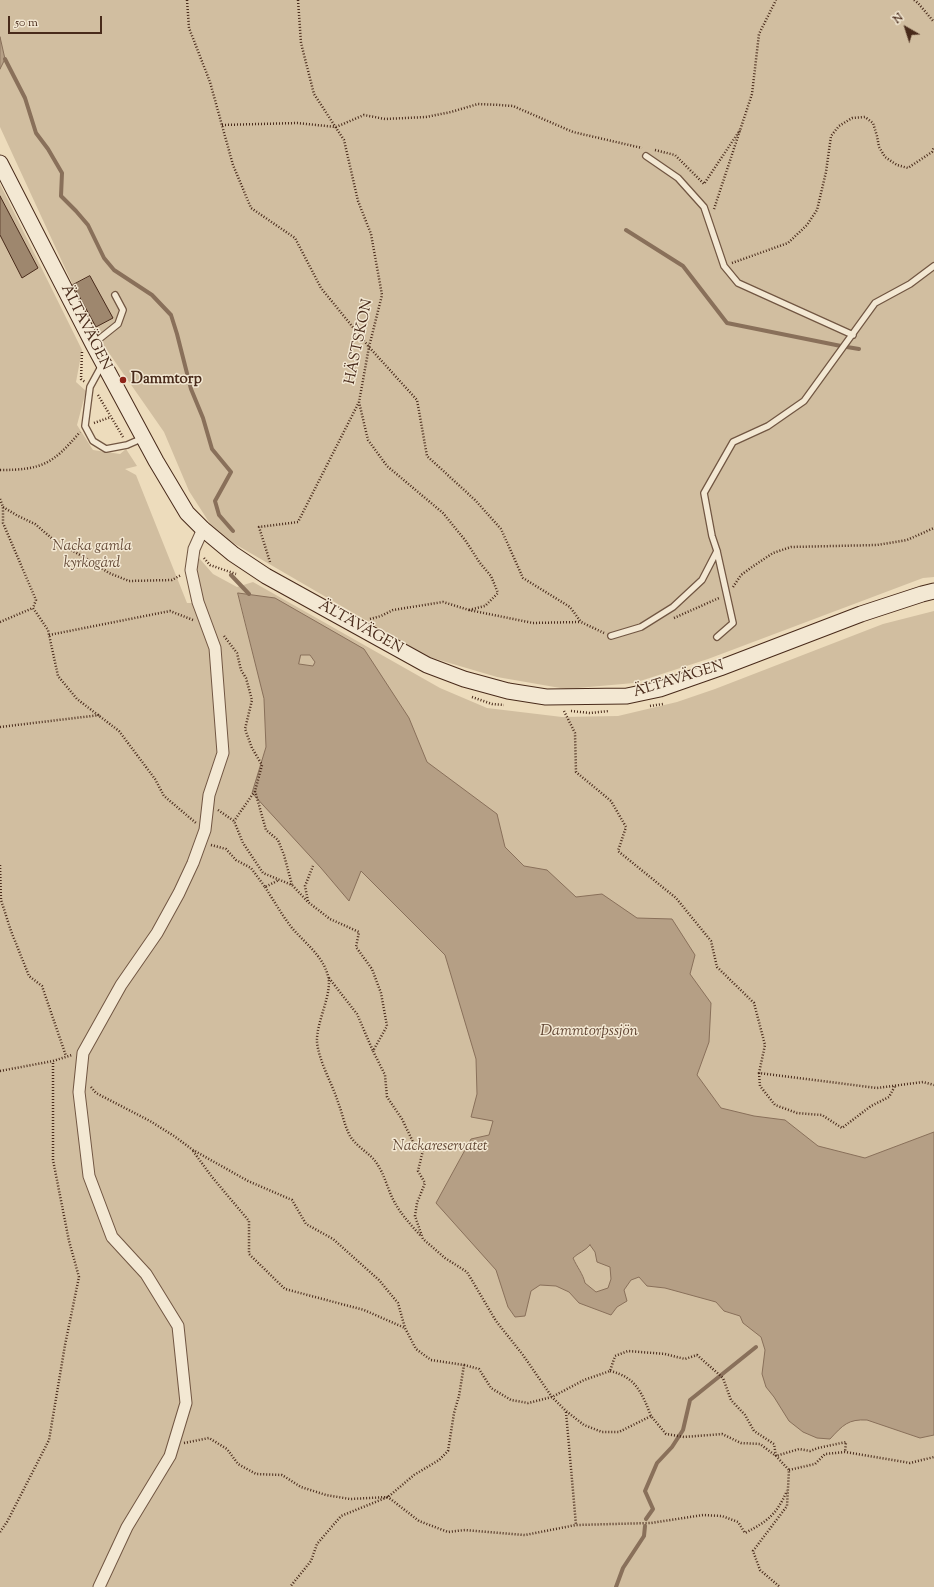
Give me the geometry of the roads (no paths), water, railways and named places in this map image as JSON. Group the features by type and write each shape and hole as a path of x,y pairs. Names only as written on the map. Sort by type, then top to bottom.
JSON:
{"main road":[{"name":"ÄLTAVÄGEN","path":"0,162 103,363 143,438 187,513 203,529 233,554 266,576 427,665 464,680 508,691 546,697 626,696 660,689 861,614 934,591"}],"street":[{"path":"99,1587 127,1527 170,1456 186,1403 178,1326 146,1274 112,1237 91,1183 79,1092 84,1053 122,985 157,932 179,893 201,842 205,830 209,795 223,753 215,648 198,602 191,570 194,549 203,529"}],"lane":[{"path":"646,156 678,178 704,207 724,266 738,283 853,335"},
{"path":"717,637 733,623 728,595 712,536 704,493 733,442 768,426 804,401 875,303 910,284 934,266"},
{"path":"93,344 118,324 123,310 115,295"},
{"path":"103,363 90,388 85,426 93,441 106,448 127,445 143,438"},
{"path":"611,636 641,627 672,607 702,580 717,551"}],"water":[{"path":"0,37 5,59 0,69"},
{"name":"Dammtorpssjön","path":"238,593 275,598 364,649 409,718 427,762 497,814 505,847 524,866 547,870 576,897 602,894 637,918 672,919 695,955 690,974 711,1003 709,1042 697,1075 721,1108 754,1116 785,1120 818,1146 865,1158 934,1132 934,1435 920,1438 867,1420 860,1420 846,1424 830,1439 817,1438 803,1432 789,1421 766,1387 762,1374 765,1350 761,1337 743,1323 740,1316 724,1311 716,1302 665,1288 647,1286 639,1277 631,1280 624,1290 627,1301 617,1307 611,1315 579,1303 569,1292 556,1286 540,1285 531,1291 525,1316 515,1317 508,1307 496,1270 436,1203 471,1139 489,1135 493,1121 471,1117 477,1094 476,1059 445,955 361,871 349,901 321,868 252,793 266,747 264,699","holes":["301,655 310,655 315,662 313,666 299,664","590,1245 595,1252 597,1262 610,1267 611,1279 608,1288 596,1292 585,1283 573,1258"]}],"waterway":[{"path":"5,59 25,98 36,133 48,149 62,173 61,196 88,225 104,258 114,270 152,295 171,315 191,389 203,418 212,449 231,472 215,501 219,515 233,531"},
{"path":"626,230 683,266 727,323 841,346"},
{"path":"847,347 859,349"},
{"path":"231,575 249,594"},
{"path":"646,1519 653,1509 645,1491 657,1463 672,1447 683,1430 690,1400 756,1347"},
{"path":"616,1587 623,1568 644,1536 645,1526"}],"place":[{"name":"Dammtorp","path":"123,380"}],"park label":[{"name":"Nacka gamla kyrkogård","path":"92,556"},
{"name":"Nackareservatet","path":"440,1147"}]}
